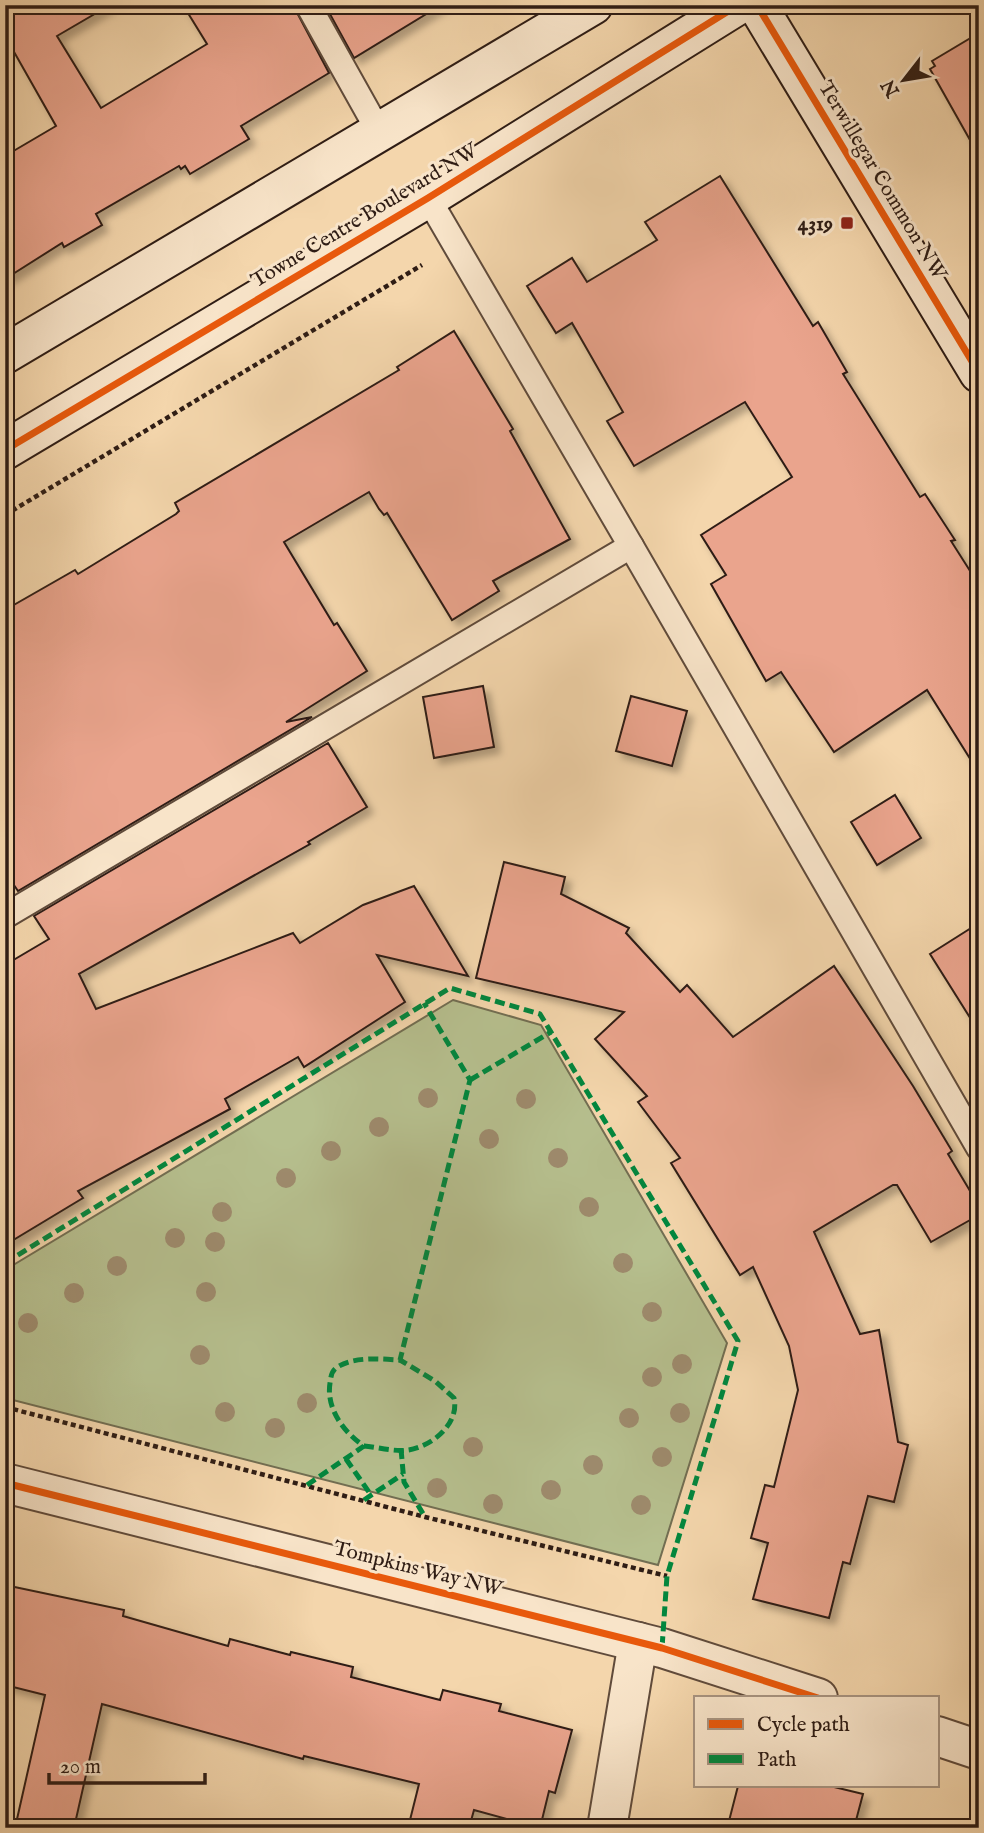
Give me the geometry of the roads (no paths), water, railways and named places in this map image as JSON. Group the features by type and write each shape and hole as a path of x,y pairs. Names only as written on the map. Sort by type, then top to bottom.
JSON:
{"street":[{"path":"5,354 378,130 593,5"},
{"name":"Towne Centre Boulevard NW","path":"5,450 428,198 738,5"},
{"name":"Terwillegar Common NW","path":"757,5 979,373"},
{"name":"Tompkins Way NW","path":"5,1483 638,1642 812,1696"},
{"path":"607,1828 638,1642"},
{"path":"939,1737 979,1750"}],"lane":[{"path":"308,5 378,130"},
{"path":"428,198 979,1147"},
{"path":"5,916 631,545"}],"place":[{"name":"4319","path":"847,223"}]}
